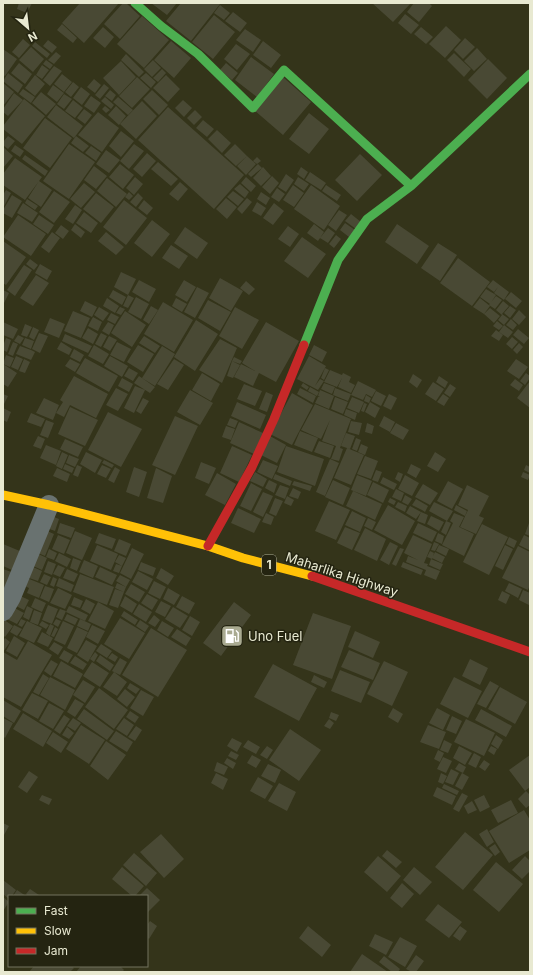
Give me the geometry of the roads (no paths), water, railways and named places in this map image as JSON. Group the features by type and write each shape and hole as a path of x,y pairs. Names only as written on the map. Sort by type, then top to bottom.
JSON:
{"main road":[{"path":"135,3 161,26 198,54 253,108 284,70 411,186"},
{"path":"208,546 252,467 271,426 338,260 367,219 411,186 530,74"},
{"name":"Maharlika Highway","path":"3,495 49,505 208,546 243,558 303,574 530,652"}],"street":[{"path":"3,611 11,597 49,505"}],"place":[{"name":"Uno Fuel","path":"232,636"}]}
